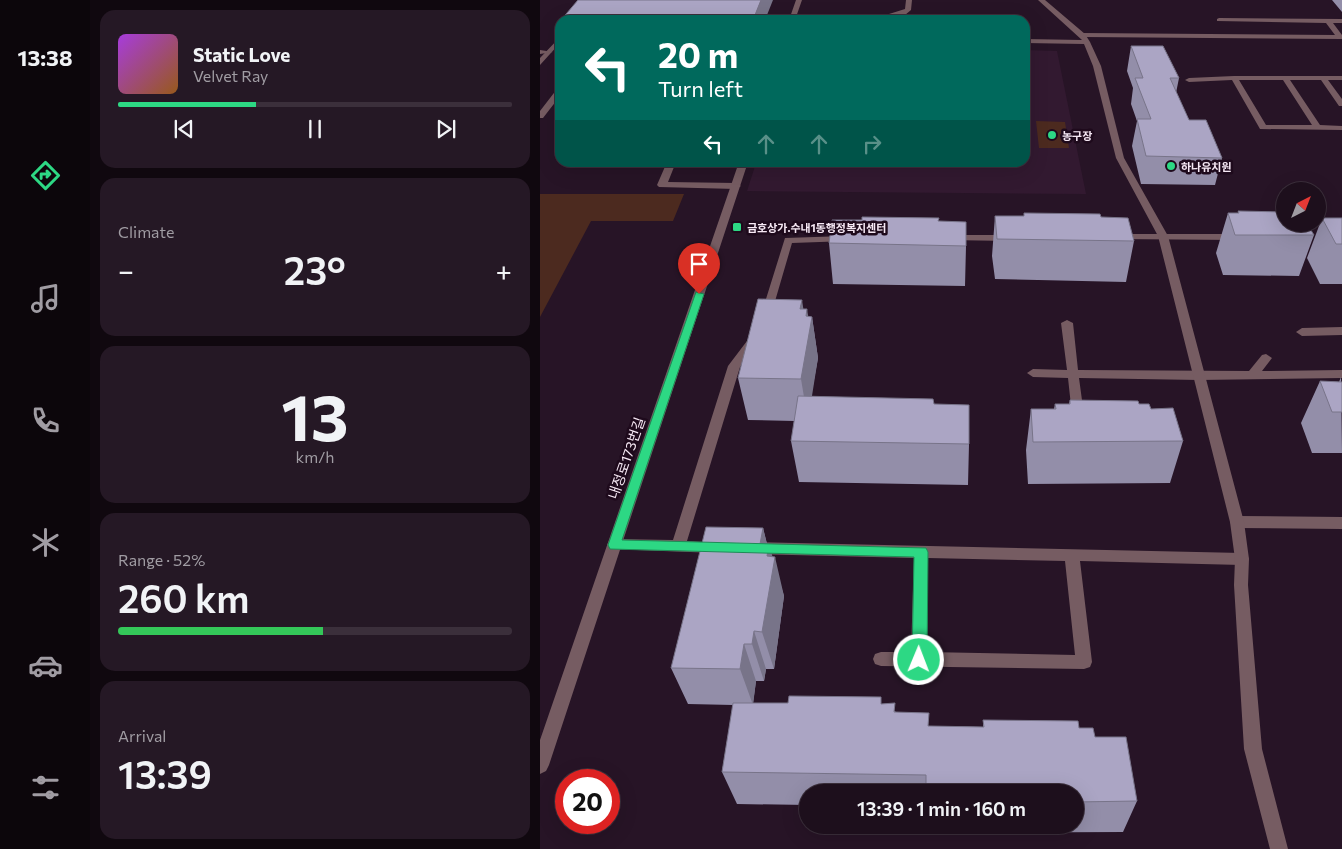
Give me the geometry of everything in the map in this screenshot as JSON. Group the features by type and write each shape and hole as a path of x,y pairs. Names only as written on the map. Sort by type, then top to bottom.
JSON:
{"street":[{"path":"794,15 798,0"},
{"path":"896,15 908,10 909,0"},
{"path":"1041,0 1085,39 1097,66 1120,158 1163,236 1236,522 1242,559 1241,585 1253,749 1279,849"},
{"path":"1219,20 1342,21"},
{"path":"1328,21 1341,38"},
{"path":"1030,42 1085,39 1341,38"},
{"path":"540,63 555,48"},
{"path":"540,52 549,52"},
{"path":"1234,78 1263,127 1342,128"},
{"path":"1285,78 1318,128"},
{"path":"1323,78 1342,104"},
{"path":"1189,80 1342,78"},
{"path":"540,116 555,97"},
{"path":"670,167 662,185 736,186"},
{"name":"내정로173번길","path":"540,765 742,167"},
{"path":"825,239 845,228"},
{"path":"1104,237 1253,238"},
{"path":"935,238 1024,238"},
{"path":"678,546 734,366 762,328 788,240 855,239"},
{"path":"1067,324 1078,418"},
{"path":"1302,332 1342,331"},
{"path":"1253,374 1266,358"},
{"path":"1033,373 1199,376 1342,374"},
{"path":"1236,522 1342,523"},
{"path":"614,545 1242,559"},
{"path":"919,660 921,552"},
{"path":"881,659 1084,662 1072,555"}],"shaded area":[{"path":"1030,50 1057,51 1086,194 747,191 755,167 1030,167"},
{"name":"농구장","path":"1036,121 1065,122 1069,148 1039,148"},
{"path":"540,194 684,194 673,221 591,221 540,317"}],"building":[{"path":"578,0 761,0 755,15 565,15"},
{"path":"1131,46 1163,46 1179,78 1170,78 1189,120 1206,120 1222,158 1146,156 1137,119 1151,119 1135,78 1143,78"},
{"path":"1238,211 1276,212 1276,232 1312,232 1314,235 1235,235 1228,213 1239,213"},
{"path":"1024,213 1100,214 1101,217 1128,218 1134,241 997,239 995,216 1024,216"},
{"path":"862,217 939,218 938,221 966,222 966,246 829,243 832,220 862,220"},
{"path":"1326,218 1342,218 1342,244 1336,244 1326,225"},
{"path":"758,299 802,300 800,309 807,309 806,316 812,317 801,379 738,378"},
{"path":"1320,381 1342,382 1342,412 1332,412"},
{"path":"798,396 933,399 934,404 969,405 969,444 791,441"},
{"path":"1070,400 1138,401 1139,404 1149,404 1151,409 1173,408 1183,441 1033,442 1031,409 1056,409 1055,404 1070,404"},
{"path":"706,527 763,528 760,544 769,544 767,556 775,557 762,632 754,631 752,644 744,644 740,669 671,668"},
{"path":"789,696 881,697 881,704 895,703 894,712 929,713 928,726 984,727 983,720 1078,721 1079,728 1093,728 1095,737 1126,737 1137,801 1084,802 1084,784 926,784 926,775 722,772 733,703 788,703"}],"place":[{"name":"농구장","path":"1052,135"},
{"name":"하나유치원","path":"1171,166"},
{"name":"금호상가.수내1동행정복지센터","path":"737,227"}],"route":[{"path":"699,294 614,545 921,552 919,660"}]}
